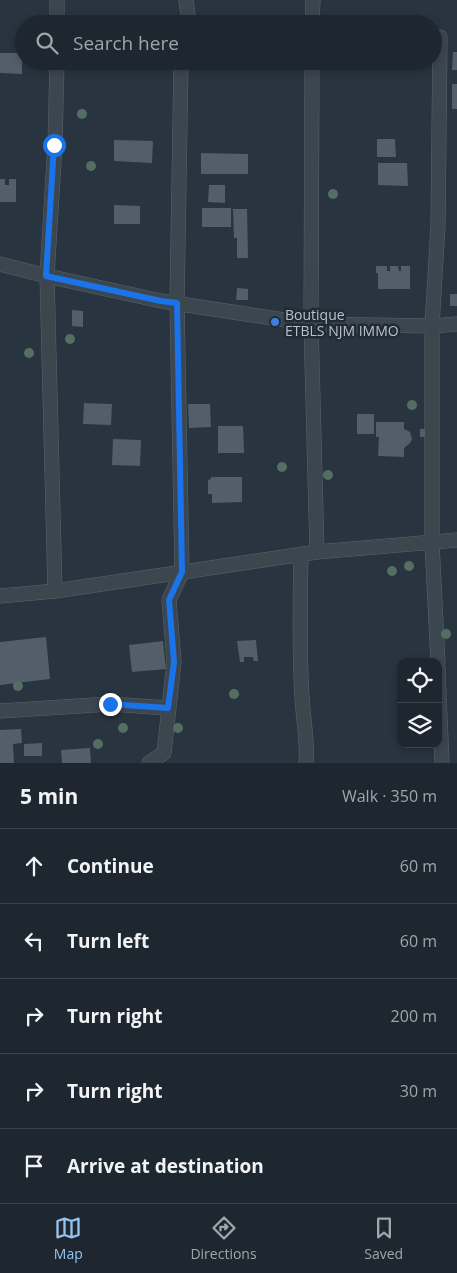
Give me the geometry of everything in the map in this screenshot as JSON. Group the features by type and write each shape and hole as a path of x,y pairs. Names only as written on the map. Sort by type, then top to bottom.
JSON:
{"street":[{"path":"57,15 58,0"},
{"path":"186,0 188,15"},
{"path":"312,15 313,0"},
{"path":"54,591 46,276 57,70"},
{"path":"149,763 164,753 174,662 169,600 182,572 177,303 181,70"},
{"path":"312,70 311,324 317,552"},
{"path":"438,658 432,543 432,326 438,226 440,70"},
{"path":"0,264 161,301 311,324 432,326 457,324"},
{"path":"0,596 54,591 317,552 457,540"},
{"path":"301,554 300,636 302,699 307,751 306,763"},
{"path":"439,703 442,763"},
{"path":"0,711 110,704 168,708"}],"building":[{"path":"453,52 457,52 457,70 452,70"},
{"path":"0,53 15,53 15,70 22,70 22,74 0,73"},
{"path":"452,84 457,84 457,109 452,109"},
{"path":"377,139 395,139 396,157 377,157"},
{"path":"114,140 153,141 152,163 114,161"},
{"path":"201,153 248,154 248,174 201,174"},
{"path":"378,163 407,163 408,186 378,185"},
{"path":"0,179 5,179 5,185 9,185 9,179 16,179 16,202 0,202"},
{"path":"209,185 225,185 225,203 208,202"},
{"path":"114,205 140,206 140,224 114,224"},
{"path":"202,208 231,208 231,227 202,227"},
{"path":"233,209 247,209 248,258 237,258 237,238 234,238"},
{"path":"376,266 387,266 387,271 390,271 390,266 398,266 399,271 401,271 401,266 410,266 410,289 378,289"},
{"path":"237,288 248,289 248,300 236,300"},
{"path":"450,294 457,294 457,306 450,306"},
{"path":"72,310 83,311 83,327 72,326"},
{"path":"84,403 112,404 111,425 83,424"},
{"path":"188,404 210,404 211,427 189,428"},
{"path":"357,414 374,414 374,434 357,434"},
{"path":"376,422 404,422 404,429 410,432 412,439 404,448 404,457 378,456 379,437 376,437"},
{"path":"218,426 243,426 244,453 218,453"},
{"path":"420,429 425,429 425,437 420,437"},
{"path":"113,439 141,440 140,466 112,465"},
{"path":"211,477 242,477 242,502 212,503 212,494 208,494 208,480"},
{"path":"46,637 50,679 0,685 0,642"},
{"path":"256,640 258,661 254,661 253,657 244,657 244,662 240,662 237,641"},
{"path":"163,641 166,669 132,672 129,645"},
{"path":"21,729 22,743 13,744 14,763 0,763 0,730"},
{"path":"42,743 42,756 24,756 24,744"},
{"path":"90,748 91,763 62,763 61,750"}],"place":[{"name":"Boutique ETBLS NJM IMMO","path":"275,322"}],"route":[{"path":"54,145 46,276 177,303 182,572 169,600 174,662 168,708 110,704"}]}
